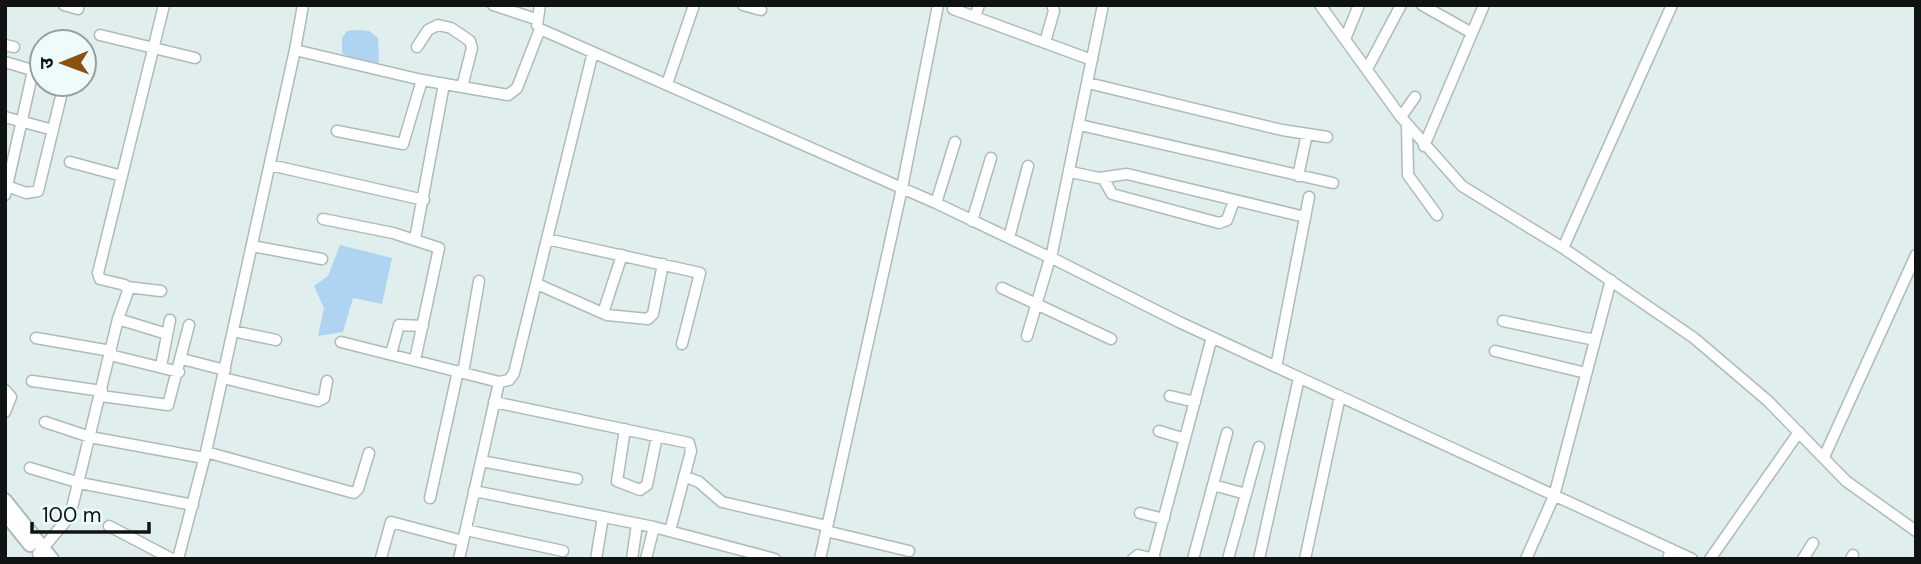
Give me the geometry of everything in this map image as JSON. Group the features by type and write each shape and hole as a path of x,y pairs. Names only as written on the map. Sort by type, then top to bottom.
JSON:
{"main road":[{"path":"5,500 41,554"},
{"path":"5,514 41,554 52,559"}],"street":[{"path":"64,5 78,9"},
{"path":"161,292 127,288 98,277 164,5"},
{"path":"178,559 224,374 296,50 303,5"},
{"path":"493,5 593,52 936,203 1212,337 1554,496 1670,554 1692,559"},
{"path":"296,50 422,80 512,94 517,89 537,24 540,5"},
{"path":"667,85 694,5"},
{"path":"743,5 761,10"},
{"path":"820,559 902,188 938,5"},
{"path":"975,17 979,5"},
{"path":"1045,42 1054,11 1052,5"},
{"path":"1027,336 1051,258 1071,172 1103,5"},
{"path":"1320,5 1404,121 1462,186 1563,248 1694,338 1799,432 1858,491 1916,531"},
{"path":"1345,39 1359,5"},
{"path":"1367,69 1401,5"},
{"path":"1422,5 1472,33"},
{"path":"1424,146 1484,5"},
{"path":"1563,248 1672,5"},
{"path":"953,9 1092,60"},
{"path":"418,47 428,30 438,25 451,28 470,41 472,48 461,87"},
{"path":"100,35 195,58"},
{"path":"341,342 499,382 509,380 514,373 537,284 593,52"},
{"path":"5,62 28,69"},
{"path":"337,131 403,144 422,80"},
{"path":"1088,83 1326,137"},
{"path":"415,239 444,84"},
{"path":"1415,97 1404,121 1408,175 1437,215"},
{"path":"28,98 20,121 6,190 26,193 38,191 61,98"},
{"path":"5,117 53,130"},
{"path":"1080,125 1333,183"},
{"path":"1298,176 1307,134"},
{"path":"936,203 954,142"},
{"path":"972,220 991,158"},
{"path":"70,162 122,176"},
{"path":"270,165 424,200"},
{"path":"1009,238 1028,166"},
{"path":"1071,172 1103,178 1118,173 1127,174 1305,217"},
{"path":"1103,178 1112,194 1219,223 1227,220 1234,201"},
{"path":"1276,367 1309,197"},
{"path":"323,219 437,245 441,252 415,360"},
{"path":"547,239 701,275 682,344"},
{"path":"252,246 321,259"},
{"path":"603,313 622,255"},
{"path":"1824,457 1916,255"},
{"path":"537,284 603,313 650,319 663,264"},
{"path":"1526,559 1554,496 1611,280"},
{"path":"430,498 479,281"},
{"path":"41,554 70,516 127,288"},
{"path":"1002,288 1111,339"},
{"path":"118,319 167,334"},
{"path":"160,366 170,320"},
{"path":"1503,321 1595,340"},
{"path":"32,381 168,405 179,372 189,325"},
{"path":"391,354 399,325 423,326"},
{"path":"233,331 276,340"},
{"path":"1133,559 1138,555 1154,559 1212,337"},
{"path":"36,338 111,353 179,372"},
{"path":"1495,351 1586,373"},
{"path":"182,359 318,401 324,398 327,381"},
{"path":"1259,559 1299,378"},
{"path":"459,559 499,382"},
{"path":"5,390 11,397 5,412"},
{"path":"1170,396 1195,402"},
{"path":"1305,559 1340,396"},
{"path":"494,402 690,443 670,531"},
{"path":"45,422 90,437 205,455 354,493 358,489 369,453"},
{"path":"625,429 617,481 640,490 647,485 657,436"},
{"path":"1159,432 1185,439"},
{"path":"1710,559 1799,432"},
{"path":"1193,559 1227,433"},
{"path":"1228,559 1259,447"},
{"path":"481,461 578,479"},
{"path":"30,468 80,482 193,505"},
{"path":"684,476 699,482 722,502 909,551"},
{"path":"1213,485 1246,494"},
{"path":"474,491 654,527 775,559"},
{"path":"1140,513 1164,519"},
{"path":"599,558 603,517"},
{"path":"370,555 383,558 391,523 463,541"},
{"path":"632,559 637,524"},
{"path":"109,526 172,559"},
{"path":"646,559 654,527"},
{"path":"466,530 563,551"},
{"path":"1803,559 1813,542"}],"water":[{"path":"347,31 369,31 378,38 379,61 374,67 358,64 342,53 342,38"},
{"path":"340,245 392,258 382,304 353,298 343,332 318,336 324,308 314,286 328,276"}]}
